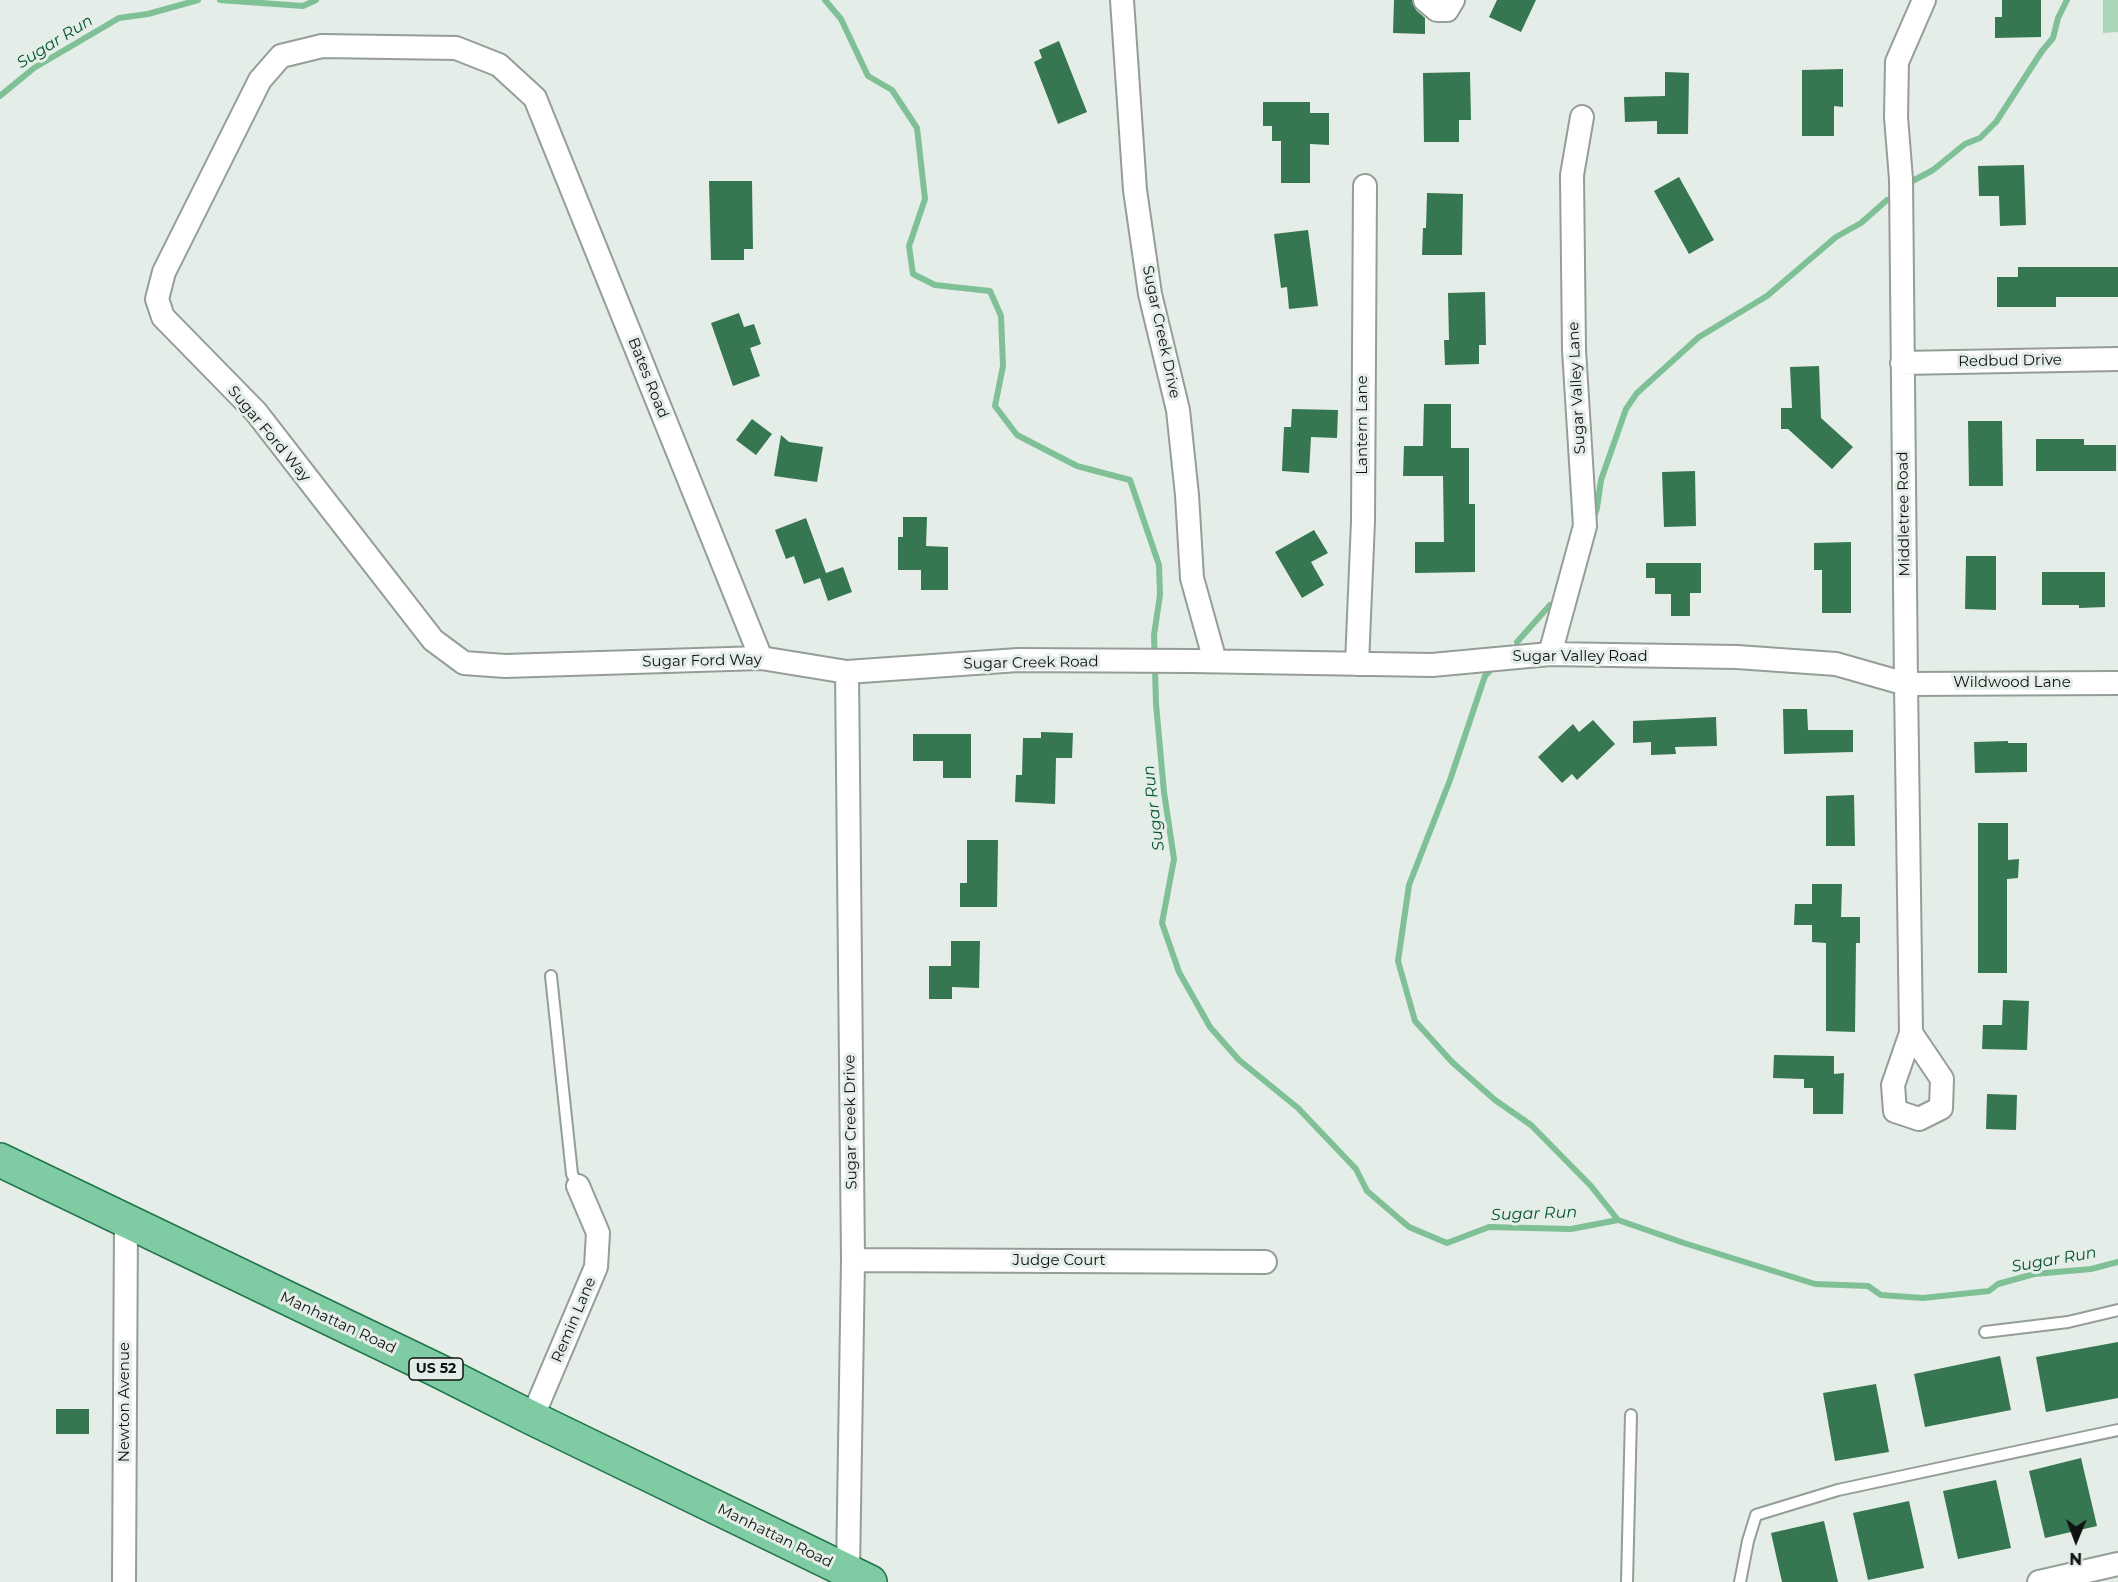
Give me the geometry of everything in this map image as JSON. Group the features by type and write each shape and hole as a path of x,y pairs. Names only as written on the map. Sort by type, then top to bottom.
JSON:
{"main road":[{"name":"Manhattan Road","path":"0,1160 437,1370 859,1577"}],"street":[{"name":"Sugar Creek Drive","path":"1122,0 1137,202 1150,294 1178,410 1187,495 1192,578 1215,661"},
{"path":"1425,0 1437,10 1447,10 1453,0"},
{"name":"Middletree Road","path":"1911,1033 1902,363 1902,179 1896,117 1897,62 1924,0"},
{"name":"Sugar Ford Way","path":"535,98 499,65 456,48 322,46 281,56 260,80 164,272 158,299 164,317 256,412 433,640 464,663 505,666 761,658 847,672"},
{"name":"Bates Road","path":"535,98 761,658"},
{"name":"Sugar Valley Lane","path":"1551,654 1585,526 1574,350 1572,176 1582,117"},
{"name":"Lantern Lane","path":"1358,664 1363,521 1365,186"},
{"name":"Redbud Drive","path":"1902,363 2118,359"},
{"name":"Sugar Valley Road","path":"1215,661 1432,665 1551,654 1737,657 1836,664 1906,684"},
{"name":"Sugar Creek Road","path":"847,672 1017,660 1215,661"},
{"name":"Sugar Creek Drive","path":"847,672 847,855 859,1577"},
{"name":"Wildwood Lane","path":"1906,684 2118,683"},
{"name":"Remin Lane","path":"532,1418 596,1267 598,1233 578,1186"},
{"name":"Newton Avenue","path":"124,1582 126,1222"},
{"name":"Judge Court","path":"853,1260 1265,1262"},
{"path":"2039,1582 2118,1564"}],"lane":[{"path":"551,976 572,1174 578,1186"},
{"path":"1984,1332 2068,1322 2118,1310"},
{"path":"1627,1582 1631,1415"},
{"path":"1740,1582 1748,1540 1756,1515 1838,1490 2118,1430"}],"green space":[{"path":"2103,0 2118,0 2118,32 2103,33"}],"building":[{"path":"1394,0 1412,0 1416,10 1425,18 1425,34 1393,33"},
{"path":"1497,0 1536,0 1521,32 1489,17"},
{"path":"2002,0 2041,0 2041,37 1995,38 1995,17 2002,17"},
{"path":"1059,41 1087,112 1058,124 1034,62 1042,58 1039,50"},
{"path":"1843,69 1843,107 1834,106 1834,136 1802,136 1802,70"},
{"path":"1470,72 1471,120 1459,120 1459,142 1424,142 1423,73"},
{"path":"1665,72 1689,73 1688,134 1657,134 1657,121 1625,122 1624,97 1665,96"},
{"path":"1263,102 1310,102 1310,113 1329,113 1329,145 1310,144 1310,183 1281,183 1281,141 1272,141 1272,126 1263,126"},
{"path":"2024,165 2026,225 2000,226 1999,196 1979,196 1978,166"},
{"path":"1679,177 1714,240 1689,254 1654,191"},
{"path":"709,181 752,181 753,249 744,249 744,260 711,260"},
{"path":"1427,193 1463,194 1462,255 1422,255 1423,228 1426,228"},
{"path":"1308,230 1318,306 1289,309 1287,287 1281,288 1274,234"},
{"path":"2018,267 2118,267 2118,297 2056,297 2056,307 1997,307 1997,277 2018,277"},
{"path":"1485,292 1486,345 1479,345 1479,364 1445,365 1444,340 1449,340 1448,293"},
{"path":"739,313 744,327 754,324 761,344 750,348 760,376 733,386 711,323"},
{"path":"1819,366 1821,418 1853,447 1832,469 1788,429 1781,429 1781,408 1792,408 1790,367"},
{"path":"1424,404 1451,404 1451,448 1469,448 1469,504 1475,504 1475,572 1415,573 1415,542 1444,542 1443,476 1403,476 1404,446 1423,446"},
{"path":"1292,409 1338,410 1337,438 1311,437 1309,473 1282,471 1284,427 1291,427"},
{"path":"752,419 772,434 756,455 736,440"},
{"path":"1968,421 2002,421 2003,486 1969,486"},
{"path":"781,435 789,442 823,447 817,482 774,476"},
{"path":"2036,439 2084,439 2084,445 2116,445 2116,471 2036,471"},
{"path":"1695,471 1696,526 1664,527 1662,472"},
{"path":"903,517 927,517 926,546 948,547 948,590 921,590 921,570 898,570 898,537 903,537"},
{"path":"806,518 826,573 843,567 852,592 828,601 820,578 804,584 794,556 786,559 775,530"},
{"path":"1314,530 1328,553 1311,562 1324,585 1302,598 1275,552"},
{"path":"1851,542 1851,613 1822,613 1822,570 1814,570 1814,543"},
{"path":"1966,556 1996,556 1996,610 1965,609"},
{"path":"1646,563 1701,563 1701,593 1690,593 1690,616 1671,616 1671,594 1655,594 1655,578 1646,578"},
{"path":"2042,572 2105,572 2105,607 2079,608 2079,605 2042,605"},
{"path":"1783,709 1807,709 1808,730 1853,730 1853,752 1784,754"},
{"path":"1716,717 1717,746 1675,747 1676,754 1651,755 1651,742 1633,743 1633,721"},
{"path":"1593,720 1615,744 1577,780 1572,774 1562,783 1538,757 1573,724 1579,732"},
{"path":"1041,732 1073,733 1072,758 1056,758 1055,804 1015,802 1016,775 1022,775 1023,738 1041,738"},
{"path":"913,734 971,734 971,778 943,778 943,761 913,761"},
{"path":"2008,741 2008,743 2027,743 2027,772 1975,773 1974,742"},
{"path":"1854,795 1855,846 1826,846 1826,796"},
{"path":"1978,823 2008,823 2008,860 2019,859 2018,878 2007,879 2007,973 1978,973"},
{"path":"967,840 998,840 997,907 960,907 960,883 967,883"},
{"path":"1812,884 1842,884 1841,917 1860,917 1860,943 1856,943 1855,1032 1826,1031 1826,943 1812,942 1812,925 1794,925 1795,904 1812,904"},
{"path":"951,941 980,941 979,988 952,987 952,999 929,999 929,966 951,966"},
{"path":"2003,1000 2029,1001 2027,1050 1982,1049 1983,1025 2002,1025"},
{"path":"1774,1055 1834,1056 1834,1074 1844,1073 1843,1114 1813,1114 1813,1088 1804,1088 1804,1079 1773,1078"},
{"path":"1987,1094 2017,1095 2016,1130 1986,1129"},
{"path":"2118,1342 2118,1398 2046,1412 2036,1357"},
{"path":"2000,1356 2011,1410 1925,1427 1914,1374"},
{"path":"1876,1384 1889,1452 1835,1461 1823,1393"},
{"path":"56,1409 89,1409 89,1434 56,1434"},
{"path":"2081,1458 2097,1526 2045,1538 2029,1471"},
{"path":"1996,1480 2011,1548 1958,1559 1943,1491"},
{"path":"1909,1501 1924,1568 1868,1580 1853,1513"},
{"path":"1824,1521 1838,1582 1782,1582 1771,1533"}],"waterway":[{"name":"Sugar Run","path":"0,96 34,68 119,18 148,14 198,0"},
{"name":"Sugar Run","path":"220,0 303,6 316,0"},
{"name":"Sugar Run","path":"825,0 841,19 868,76 892,90 917,128 925,199 909,246 913,274 935,285 990,291 1001,316 1003,366 995,406 1017,435 1077,466 1130,480 1159,565 1160,595 1154,635 1156,704 1164,792 1174,859 1162,923 1179,972 1210,1027 1239,1060 1298,1108 1356,1169 1367,1191 1409,1227 1447,1243 1489,1227 1571,1229 1618,1220 1815,1284 1868,1286 1881,1295 1923,1298 1989,1291 1998,1284 2034,1274 2091,1269 2118,1262"},
{"path":"1905,185 1933,170 1965,144 1980,138 1996,122 2042,51 2053,38 2058,18 2067,0"},
{"path":"1593,520 1601,480 1626,409 1637,393 1699,337 1767,296 1836,237 1861,223 1887,200"},
{"path":"1517,642 1550,605"},
{"path":"1489,672 1485,676 1450,780 1409,885 1398,961 1415,1021 1452,1062 1495,1100 1531,1125 1591,1186 1618,1220"}]}
